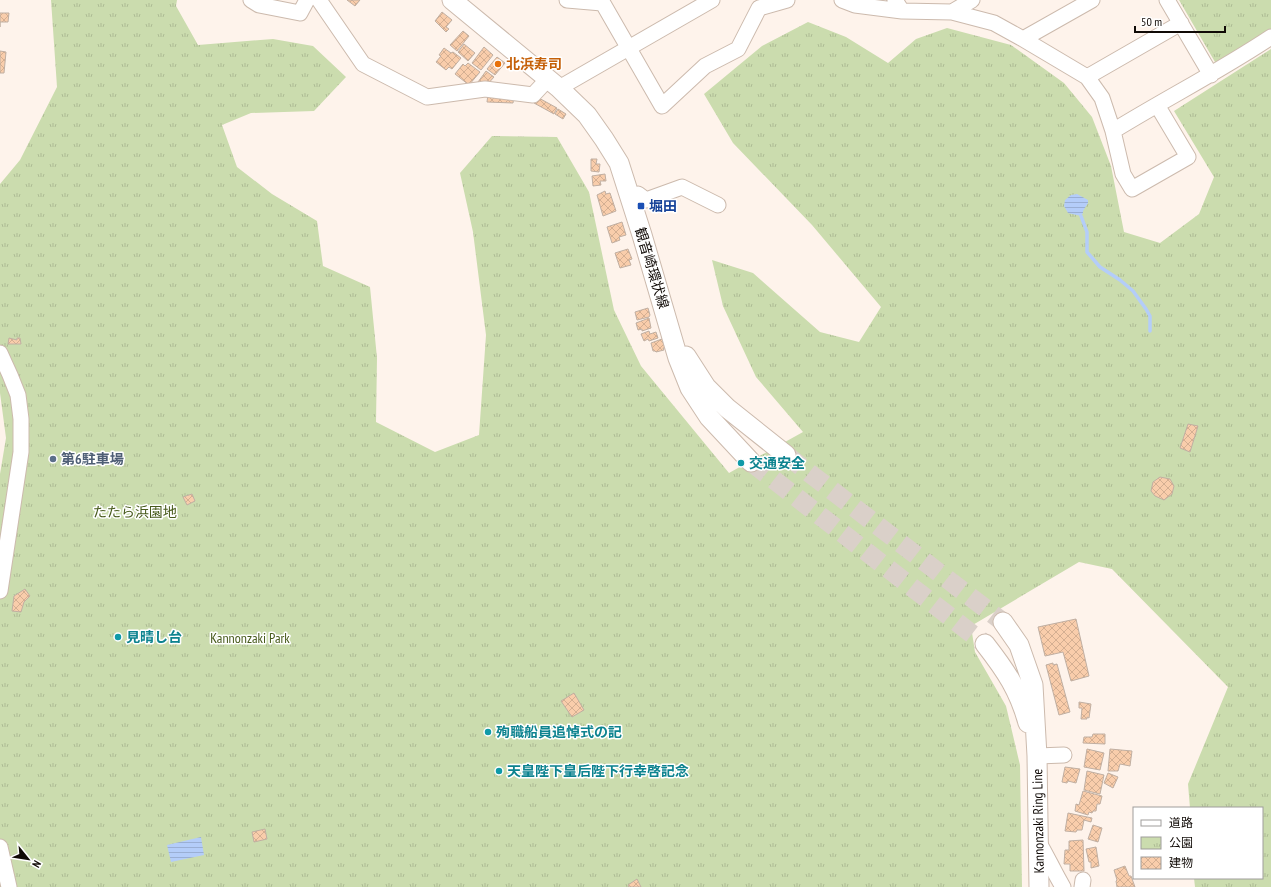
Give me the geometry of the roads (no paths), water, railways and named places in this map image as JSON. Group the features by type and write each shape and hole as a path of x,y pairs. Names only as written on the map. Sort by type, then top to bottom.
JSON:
{"main road":[{"name":"観音崎環状線","path":"452,0 554,83 587,115 604,139 619,163 678,358 690,388 709,417 751,462"},
{"name":"観音崎環状線","path":"668,323 686,356 706,387 727,408 786,455"},
{"name":"Kannonzaki Ring Line","path":"1003,622 1019,645 1033,685 1037,756 1040,887"},
{"name":"Kannonzaki Ring Line","path":"985,644 1007,673 1018,693 1027,718 1037,756"}],"street":[{"path":"251,0 259,5 300,13 307,0"},
{"path":"318,0 363,64 427,97 485,89 533,95 554,83 628,48 712,0"},
{"path":"567,0 601,2 662,106 705,66 738,49 759,8 787,0"},
{"path":"842,0 855,5 899,5 952,12 994,23 1023,38 1087,77 1102,98 1113,131 1124,174 1132,189 1188,157 1157,105"},
{"path":"952,12 972,0"},
{"path":"1023,38 1092,0"},
{"path":"1167,0 1211,75"},
{"path":"1087,77 1181,23"},
{"path":"1113,131 1211,75 1271,37"},
{"path":"630,197 638,194 646,200 682,187 718,205"},
{"path":"0,353 18,395 21,419 21,452 0,591"},
{"path":"1037,756 1064,755"},
{"path":"1038,841 1063,887"},
{"path":"0,847 9,887"}],"water":[{"path":"1077,194 1088,200 1088,203 1081,216 1068,213 1064,206 1065,200 1071,195"},
{"path":"201,837 204,855 171,862 167,845"}],"waterway":[{"path":"1081,216 1087,232 1087,252 1100,267 1120,280 1133,291 1150,316 1150,331"}],"tunnel":[{"path":"786,455 1003,622"},
{"path":"751,462 985,644"}],"place":[{"name":"北浜寿司","path":"498,64"},
{"name":"堀田","path":"641,206"},
{"name":"第6駐車場","path":"53,459"},
{"name":"交通安全","path":"741,463"},
{"name":"見晴し台","path":"118,637"},
{"name":"殉職船員追悼式の記","path":"488,732"},
{"name":"天皇陛下皇后陛下行幸啓記念","path":"499,771"}],"park label":[{"name":"たたら浜園地","path":"135,512"},
{"name":"Kannonzaki Park","path":"250,638"}]}
